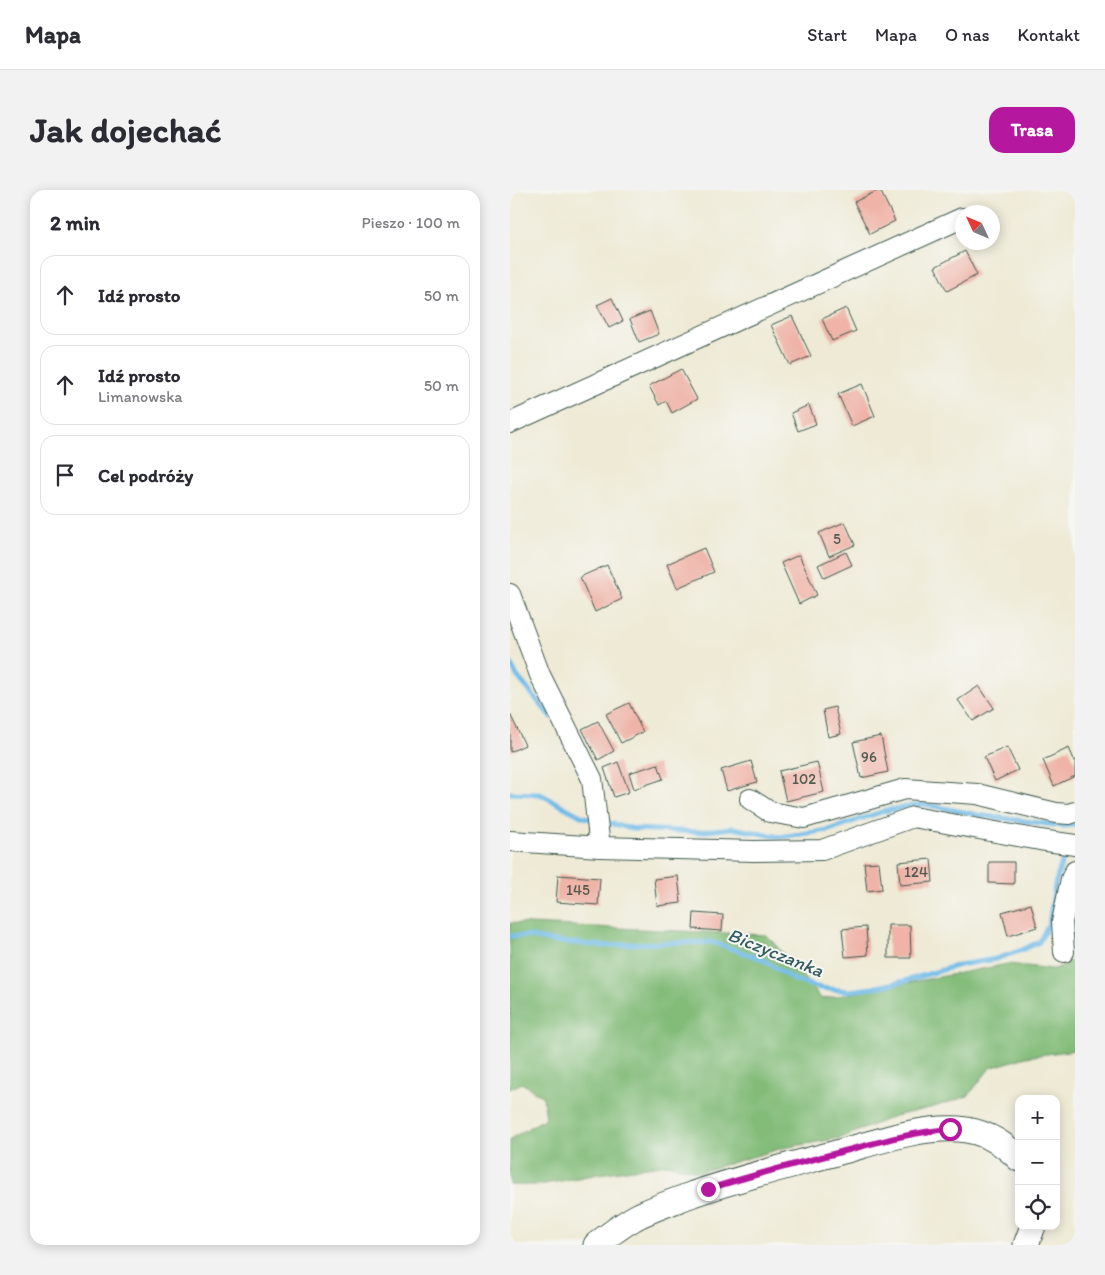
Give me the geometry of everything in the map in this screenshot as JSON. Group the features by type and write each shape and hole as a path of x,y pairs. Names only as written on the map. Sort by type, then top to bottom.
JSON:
{"main road":[{"path":"596,1245 640,1216 666,1204 742,1179 913,1133 950,1129 967,1130 991,1138 1005,1146 1015,1155"},
{"path":"1026,1245 1032,1230"}],"street":[{"path":"510,423 955,221"},
{"path":"510,594 540,675 592,779 600,848"},
{"path":"750,800 770,812 804,818 906,789 977,794 1056,813 1069,814 1075,812"},
{"path":"906,789 914,817"},
{"path":"510,841 600,848 754,851 822,850 914,817 1069,844"},
{"path":"1064,952 1062,922 1071,879 1075,871"}],"green space":[{"path":"510,923 767,935 822,999 1008,964 1054,969 1075,960 1075,1050 1026,1057 990,1068 968,1096 934,1107 895,1116 841,1138 783,1148 700,1172 667,1164 539,1185 510,1185 510,1139 546,1118 543,1097 522,1083 510,1089"}],"building":[{"path":"879,190 895,221 870,234 854,202"},
{"path":"965,251 977,275 947,291 935,267"},
{"path":"612,298 623,321 609,328 597,305"},
{"path":"846,308 856,331 832,341 822,319"},
{"path":"650,311 659,334 639,342 630,319"},
{"path":"792,316 811,356 790,365 771,325"},
{"path":"681,369 697,399 672,413 666,401 659,405 649,386"},
{"path":"862,384 875,416 852,426 838,394"},
{"path":"809,405 816,424 798,431 791,413"},
{"path":"845,522 855,545 829,556 819,533"},
{"path":"704,548 714,572 677,588 667,564"},
{"path":"846,552 852,565 824,578 818,565"},
{"path":"799,555 817,595 799,604 781,563"},
{"path":"607,565 622,599 595,612 580,577"},
{"path":"979,686 994,708 973,721 958,700"},
{"path":"629,703 643,732 621,743 606,714"},
{"path":"835,707 841,734 828,737 823,710"},
{"path":"510,714 525,745 510,752"},
{"path":"598,721 614,751 598,760 582,729"},
{"path":"881,736 888,772 861,778 853,742"},
{"path":"1007,747 1018,770 995,781 984,757"},
{"path":"1069,748 1075,762 1075,776 1054,786 1043,760"},
{"path":"751,761 757,782 727,791 721,770"},
{"path":"618,762 629,792 614,797 604,768"},
{"path":"817,762 824,792 786,801 779,771"},
{"path":"658,764 663,779 634,789 629,773"},
{"path":"931,859 933,882 900,885 898,862"},
{"path":"879,862 882,889 867,891 864,863"},
{"path":"989,862 1014,862 1014,884 989,883"},
{"path":"558,875 600,878 598,905 556,902"},
{"path":"678,876 681,903 657,906 654,879"},
{"path":"1031,904 1037,927 1008,936 1002,912"},
{"path":"694,913 723,915 722,931 693,929"},
{"path":"888,925 910,925 911,958 888,958"},
{"path":"866,927 868,955 845,957 842,929"}],"waterway":[{"path":"510,662 517,676 551,717"},
{"path":"510,793 540,794 581,816 591,819"},
{"path":"602,821 634,829 699,832 732,828 780,837 829,830 884,811 924,804 978,815 1063,826 1075,825"},
{"name":"Biczyczanka","path":"510,936 527,936 551,941 606,946 712,942 762,959 794,980 820,988 849,991 873,988 905,981 959,965 996,959 1039,942 1049,924 1055,885 1063,858 1071,849"}],"route":[{"path":"708,1189 894,1138 950,1129"}]}
